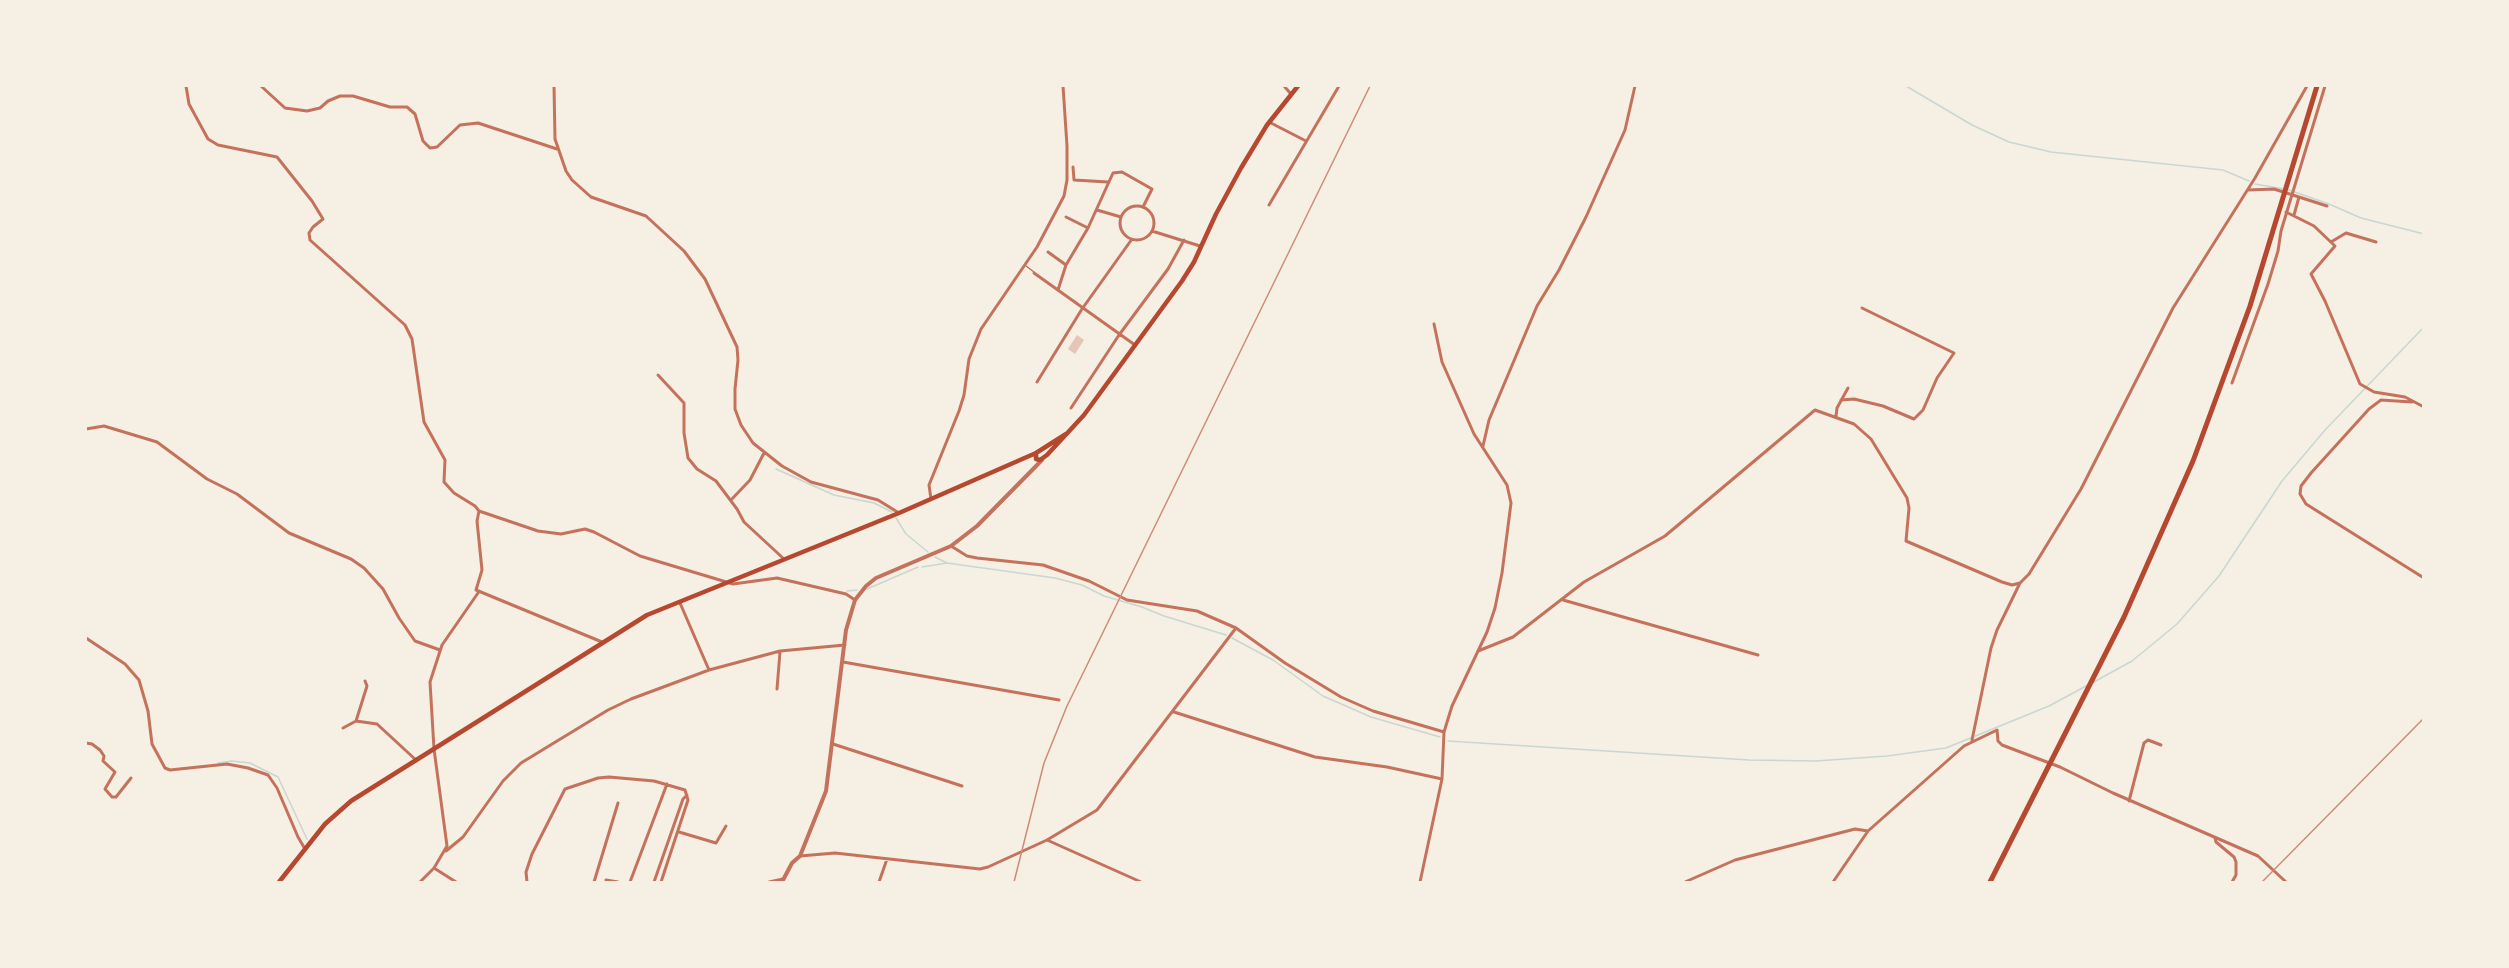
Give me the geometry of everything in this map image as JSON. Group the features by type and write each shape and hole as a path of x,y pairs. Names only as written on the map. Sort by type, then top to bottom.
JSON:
{"highway":[{"path":"1990,882 2124,616 2171,513 2216,403 2250,306 2317,86"}],"main road":[{"path":"279,882 337,812 434,748 647,615 899,513 1025,459 1039,457 1066,434 1091,407 1182,281 1202,247 1216,214 1269,122 1298,86"}],"street":[{"path":"186,86 189,104 208,139 218,145 277,157 312,201 322,219 309,233 310,240 405,325 412,339 424,422 445,460 444,482 454,493 479,511 538,531 561,534 585,529 640,556 733,584 777,578 846,594 855,600"},
{"path":"261,86 285,108 307,111 320,108 328,101 340,96 353,96 390,107 407,107 415,114 423,141 430,148 437,147 460,125 478,123 557,149"},
{"path":"554,86 557,149 566,171 579,188 591,197 646,216 674,241 705,279 737,348 735,389 738,417 747,436 764,453 782,466 811,482 878,500 899,513"},
{"path":"931,499 929,485 964,395 972,349 981,328 1025,265 1064,196 1067,180 1063,86"},
{"path":"1284,86 1291,94"},
{"path":"1269,205 1339,86"},
{"path":"1483,446 1489,420 1537,306 1559,270 1586,217 1625,129 1635,86"},
{"path":"1972,740 1991,648 1997,630 2020,583 2029,574 2081,489 2173,309 2248,190 2307,86"},
{"path":"2232,383 2268,284 2286,213 2325,86"},
{"path":"1269,122 1306,141"},
{"path":"1073,167 1074,180 1108,182"},
{"path":"1058,290 1066,265 1088,228 1113,173 1122,172 1152,189 1143,207"},
{"path":"2248,190 2274,189 2327,206"},
{"path":"2293,216 2299,197"},
{"path":"1132,207 1143,207 1151,214 1152,231 1146,238 1132,239 1123,233 1121,217 1132,207"},
{"path":"1097,210 1121,217"},
{"path":"2286,213 2313,226 2335,247 2311,274 2325,301 2360,384 2374,392 2396,394 2424,407"},
{"path":"1066,217 1088,228"},
{"path":"1152,231 1202,247"},
{"path":"2331,242 2346,233 2376,242"},
{"path":"1037,382 1082,309 1132,239"},
{"path":"1071,408 1119,335 1149,296 1184,240"},
{"path":"1048,252 1066,265"},
{"path":"1034,273 1136,345"},
{"path":"1841,400 1854,399 1883,406 1914,419 1923,410 1937,378 1954,353 1862,308"},
{"path":"1420,882 1442,779 1444,732 1452,706 1478,651 1498,595 1511,503 1507,485 1474,434 1442,362 1434,324"},
{"path":"658,375 684,404 684,433 688,458 698,469 711,476 731,500 744,522 784,559"},
{"path":"1835,417 1848,388"},
{"path":"2412,402 2388,399 2375,404 2311,473 2301,486 2300,494 2306,504 2423,577"},
{"path":"1478,651 1512,637 1584,582 1665,536 1813,411 1835,417 1863,430 1871,439 1898,482 1910,508 1906,541 2002,582 2012,585 2020,583"},
{"path":"86,429 104,426 157,442 207,479 237,494 289,533 364,568 383,589 404,627 415,641 440,650"},
{"path":"731,500 750,480 764,453"},
{"path":"769,882 782,881 792,863 800,856 826,791 846,630 855,600 876,578 951,546 977,526 1032,470 1039,457"},
{"path":"446,851 447,839 434,748 430,682 440,650 478,593 476,586 482,570 477,532 479,511"},
{"path":"951,546 967,556 1043,565 1089,581 1127,600 1197,611 1236,628 1285,663 1341,697 1373,711 1444,732"},
{"path":"478,593 602,642"},
{"path":"1563,600 1758,655"},
{"path":"679,601 709,670"},
{"path":"800,856 835,853 980,869 1047,840 1097,810 1236,628"},
{"path":"86,638 125,664 139,680 148,711 152,744 165,768 170,770 227,765 248,768 268,775 277,788 298,837 307,847"},
{"path":"420,882 446,851 463,837 502,781 521,763 623,702 709,670 780,651 845,645"},
{"path":"777,689 780,651"},
{"path":"843,662 1059,700"},
{"path":"356,722 367,686 365,681"},
{"path":"1173,711 1315,757 1387,767 1442,779"},
{"path":"343,728 356,722 376,724 416,760"},
{"path":"1833,882 1868,831 1972,740 1997,730 1998,741 2002,745 2060,767 2129,801 2258,856 2286,882"},
{"path":"2129,801 2144,743 2148,740 2161,745"},
{"path":"86,743 100,750 104,756 103,761 115,772 105,789 112,797 116,797 131,778"},
{"path":"833,744 962,786"},
{"path":"527,882 526,872 532,854 558,800 569,786 585,784 598,778 641,779 685,790 688,800 661,882"},
{"path":"630,882 667,784"},
{"path":"654,882 683,799 687,795"},
{"path":"594,882 618,803"},
{"path":"679,831 716,843 726,826"},
{"path":"1685,882 1735,860 1855,829 1868,831"},
{"path":"2215,837 2216,842 2236,862 2236,875 2232,882"},
{"path":"1047,840 1142,882"},
{"path":"879,882 887,859"},
{"path":"434,868 456,882"},
{"path":"606,880 618,882"}],"lane":[{"path":"1025,265 1034,273"}],"building":[{"path":"1077,335 1084,340 1075,354 1068,349"}],"waterway":[{"path":"1906,86 1972,125 2009,142 2051,152 2223,170 2249,181"},
{"path":"2255,184 2284,189"},
{"path":"2289,190 2361,218 2424,234"},
{"path":"2092,683 2132,661 2177,624 2219,576 2282,481 2325,430 2424,327"},
{"path":"776,469 834,495 874,503 892,512"},
{"path":"896,518 906,534 928,552"},
{"path":"935,557 947,563 1055,578 1082,585 1104,596 1226,635"},
{"path":"922,567 947,563"},
{"path":"867,589 918,567"},
{"path":"847,591 857,590"},
{"path":"1232,638 1273,660 1323,696 1371,717 1440,737"},
{"path":"1448,741 1749,760 1816,761 1887,756 1946,748 2049,706 2088,685"},
{"path":"218,763 232,761 250,763 278,777 307,839"}],"railway":[{"path":"1014,882 1044,763 1067,706 1370,86"},
{"path":"2262,882 2424,718"}]}
